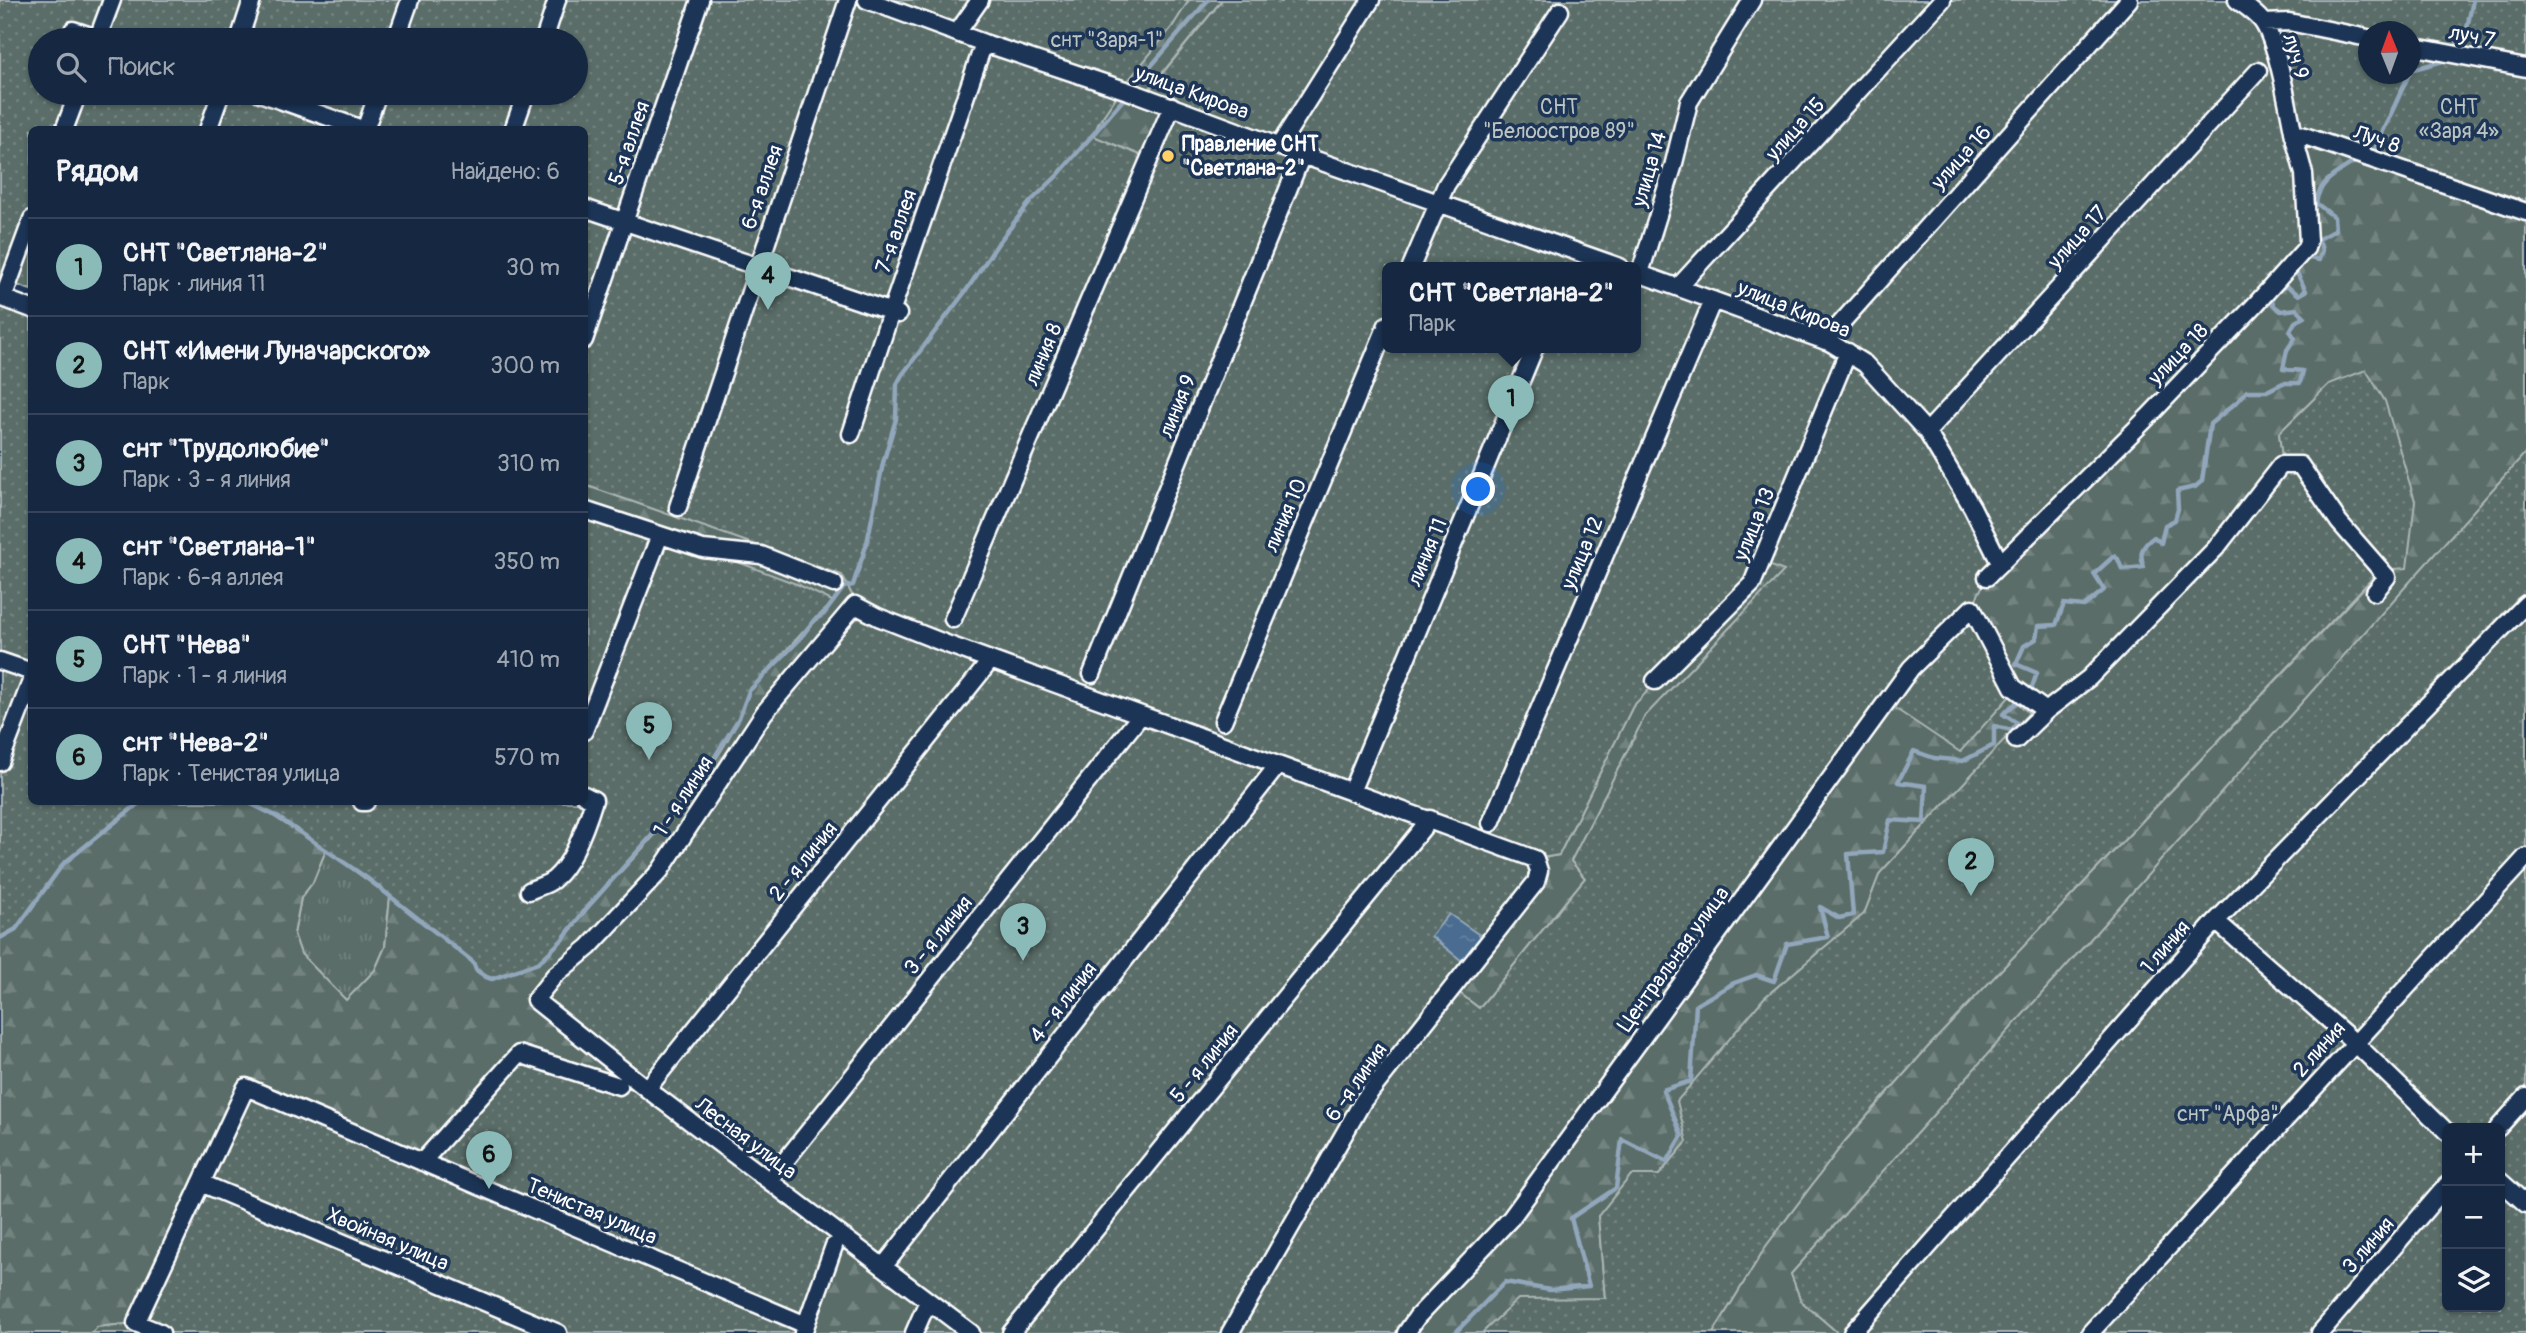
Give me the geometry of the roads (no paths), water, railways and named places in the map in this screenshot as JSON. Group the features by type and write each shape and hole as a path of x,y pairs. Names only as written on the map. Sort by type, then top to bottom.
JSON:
{"street":[{"path":"103,28 112,0"},
{"path":"243,28 252,0"},
{"path":"400,28 410,0"},
{"path":"548,28 557,0"},
{"name":"5-я аллея","path":"588,328 700,0"},
{"name":"6-я аллея","path":"678,507 848,0"},
{"name":"улица Кирова","path":"867,0 985,43 1140,94 1438,203 1571,259 1589,262"},
{"path":"957,33 980,0"},
{"path":"1279,146 1371,0"},
{"name":"улица 14","path":"1641,264 1673,167 1689,102 1752,0"},
{"name":"улица 15","path":"1679,286 1942,0"},
{"name":"улица 16","path":"1825,341 2129,0"},
{"name":"луч 9","path":"2237,0 2256,14 2263,23 2284,89 2294,137"},
{"path":"1413,262 1446,185 1560,11"},
{"path":"2263,23 2289,22 2358,36"},
{"name":"7-я аллея","path":"851,434 985,43"},
{"name":"луч 7","path":"2421,48 2526,68"},
{"name":"улица 17","path":"1927,432 2258,71"},
{"path":"66,126 73,105"},
{"path":"209,126 217,105"},
{"path":"294,105 354,126"},
{"path":"366,126 374,105"},
{"path":"514,126 522,105"},
{"name":"линия 8","path":"953,619 1172,106"},
{"name":"Луч 8","path":"2294,137 2526,212"},
{"name":"улица 18","path":"1987,577 2148,417 2255,306 2306,248 2308,241 2304,174 2294,137"},
{"name":"линия 9","path":"1092,674 1302,155"},
{"path":"588,209 894,313"},
{"path":"28,230 2,298 28,308"},
{"name":"улица Кирова","path":"1641,274 1825,341 1865,364 1927,432 1972,507 2000,563"},
{"name":"улица 12","path":"1491,824 1713,300"},
{"name":"линия 10","path":"1223,721 1382,337"},
{"name":"улица 13","path":"1655,681 1752,584 1847,352"},
{"name":"линия 11","path":"1350,792 1533,353"},
{"path":"2016,740 2046,711 2089,678 2216,548 2281,465 2300,466 2339,522 2387,577 2375,592"},
{"path":"588,511 703,549 761,555 834,584"},
{"path":"588,721 660,535"},
{"name":"1 линия","path":"1852,1333 2216,921 2526,604"},
{"name":"1 - я линия","path":"624,1081 536,1000 555,975 589,947 660,871 765,711 855,605 878,617 991,660"},
{"name":"Центральная улица","path":"1406,1333 1417,1317 1511,1218 1912,668 1972,608 2012,687 2046,711"},
{"path":"991,660 1430,819"},
{"name":"2 - я линия","path":"647,1089 991,660"},
{"path":"0,661 28,671"},
{"path":"0,762 28,688"},
{"name":"3 - я линия","path":"769,1181 1141,715"},
{"name":"4 - я линия","path":"883,1267 1278,765"},
{"path":"529,891 553,880 573,852 586,828 594,800 588,797"},
{"name":"6 -я линия","path":"1230,1333 1363,1101 1536,882 1539,871 1535,859 1430,819"},
{"name":"5 - я линия","path":"1012,1333 1430,819"},
{"name":"2 линия","path":"2090,1333 2526,857"},
{"path":"2216,921 2354,1042 2442,1127"},
{"name":"Лесная улица","path":"422,1162 519,1054 624,1081 647,1089 769,1181 836,1240 883,1267 971,1333"},
{"name":"Тенистая улица","path":"201,1183 246,1087 805,1329"},
{"path":"2503,1123 2526,1097"},
{"path":"161,1333 136,1323 201,1183"},
{"name":"Хвойная улица","path":"201,1183 558,1333"},
{"path":"2505,1185 2526,1204"},
{"name":"3 линия","path":"2320,1333 2446,1186"},
{"path":"805,1329 836,1240"},
{"path":"914,1333 928,1301"}],"water":[{"path":"1449,914 1481,936 1462,961 1431,936"}],"waterway":[{"path":"1133,87 1208,0"},
{"path":"2455,47 2467,28 2473,0"},
{"path":"2421,67 2447,60"},
{"path":"2374,151 2404,84"},
{"path":"253,805 276,816 367,878 473,962 476,970 486,977 492,979 538,963 562,940 586,909 698,784 739,718 749,691 799,640 814,620 824,614 844,587 853,585 867,543 883,463 896,419 897,384 902,375 1031,201 1057,176 1128,94"},
{"path":"2305,257 2319,260 2322,250 2319,239 2335,230 2334,217 2316,203 2325,183 2354,162 2367,166"},
{"path":"2031,690 2037,673 2016,664 2024,646 2036,639 2038,626 2056,625 2064,604 2084,606 2104,590 2094,574 2114,556 2122,569 2144,567 2141,557 2144,546 2154,537 2161,543 2165,525 2175,520 2178,509 2177,491 2195,487 2202,481 2210,424 2247,391 2267,391 2283,383 2300,383 2303,371 2283,369 2287,350 2295,338 2290,331 2295,322 2305,317 2297,309 2281,311 2273,305 2271,293 2277,288 2288,287 2299,295 2306,291 2296,271 2298,266"},
{"path":"1455,1333 1505,1282 1550,1290 1589,1286 1571,1218 1616,1188 1622,1139 1667,1162 1682,1136 1663,1090 1691,1081 1696,1005 1734,983 1756,975 1774,981 1787,944 1828,937 1820,907 1839,918 1853,915 1848,854 1883,852 1890,820 1924,822 1926,786 1898,782 1914,751 1934,758 1963,761 1994,745 1994,726 2012,730 2017,723 2003,714 2021,699"},
{"path":"0,938 16,929 63,864 136,805"}],"place":[{"name":"Правление СНТ \"Светлана-2\"","path":"1168,156"},
{"name":"снт \"Светлана-1\"","path":"768,310"},
{"name":"СНТ \"Светлана-2\"","path":"1511,433"},
{"name":"СНТ \"Нева\"","path":"649,760"},
{"name":"СНТ «Имени Луначарского»","path":"1971,896"},
{"name":"снт \"Трудолюбие\"","path":"1023,961"},
{"name":"снт \"Нева-2\"","path":"489,1189"}],"park label":[{"name":"снт \"Заря-1\"","path":"1107,40"},
{"name":"СНТ \"Белоостров 89\"","path":"1559,119"},
{"name":"СНТ «Заря 4»","path":"2459,119"},
{"name":"снт \"Арфа\"","path":"2228,1114"}]}
